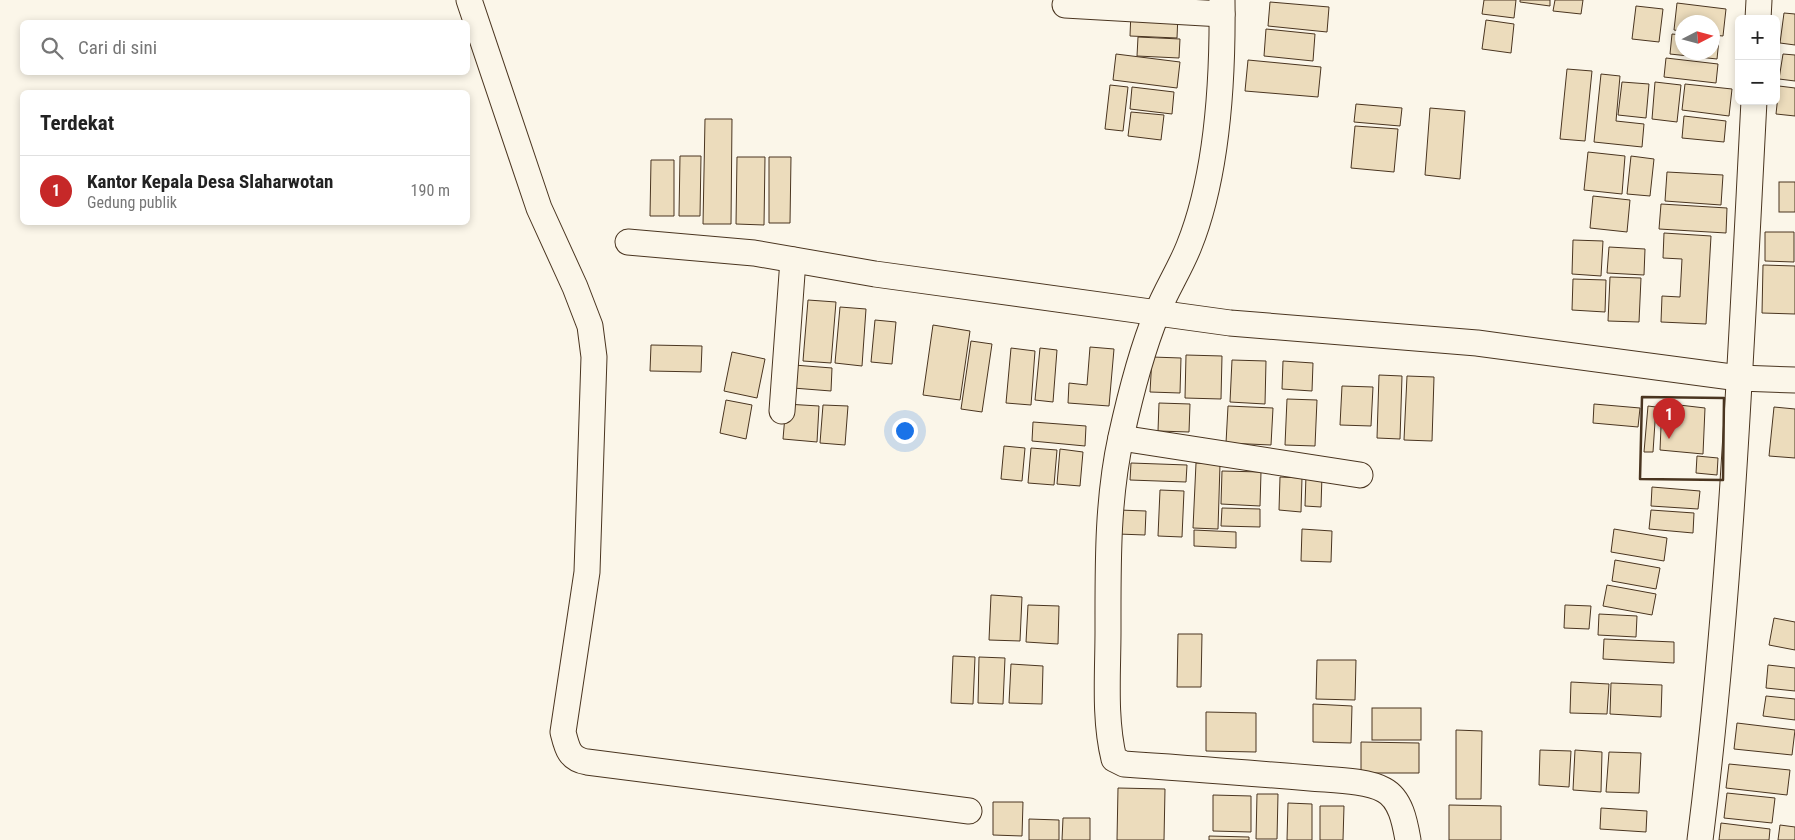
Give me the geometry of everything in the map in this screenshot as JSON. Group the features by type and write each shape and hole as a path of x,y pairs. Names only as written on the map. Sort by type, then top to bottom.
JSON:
{"street":[{"path":"469,0 539,208 575,287 590,326 594,357 587,572 563,732 567,751 578,760 587,762 969,811"},
{"path":"1758,15 1759,0"},
{"path":"1065,5 1222,7 1219,97 1211,158 1200,211 1189,246 1157,313 1121,438 1112,491 1108,540 1108,677 1111,747 1114,759 1124,764 1360,783 1384,789 1395,799 1408,840"},
{"path":"1700,840 1711,750 1733,508 1754,105"},
{"path":"628,242 754,253 875,274 1230,323 1477,343 1739,378 1795,380"},
{"path":"782,411 793,260"},
{"path":"1121,438 1360,475"}],"building":[{"path":"1484,0 1516,0 1514,18 1482,14"},
{"path":"1520,0 1550,0 1550,6 1520,2"},
{"path":"1555,0 1583,0 1581,14 1553,11"},
{"path":"1270,2 1329,7 1327,32 1268,26"},
{"path":"1677,3 1726,9 1723,36 1720,36 1720,15 1676,15"},
{"path":"1636,6 1663,9 1659,42 1632,39"},
{"path":"1131,11 1178,14 1177,38 1130,36"},
{"path":"1784,13 1795,14 1795,45 1780,43"},
{"path":"1486,20 1514,24 1511,53 1482,49"},
{"path":"1266,29 1315,34 1313,61 1264,56"},
{"path":"1672,34 1675,34 1675,55 1670,54"},
{"path":"1138,37 1180,39 1179,58 1137,56"},
{"path":"1116,54 1180,62 1177,88 1113,80"},
{"path":"1783,54 1795,55 1795,81 1780,79"},
{"path":"1666,58 1718,64 1716,83 1664,77"},
{"path":"1248,60 1321,67 1318,97 1245,91"},
{"path":"1567,69 1592,71 1585,141 1560,139"},
{"path":"1601,74 1620,76 1616,121 1644,124 1642,147 1594,142"},
{"path":"1622,82 1649,84 1646,118 1618,115"},
{"path":"1655,82 1681,85 1677,122 1652,119"},
{"path":"1685,84 1732,89 1729,116 1682,110"},
{"path":"1110,85 1128,87 1123,131 1105,129"},
{"path":"1780,86 1795,88 1795,116 1776,114 1777,105 1780,105"},
{"path":"1132,87 1174,92 1172,114 1130,109"},
{"path":"1356,104 1402,108 1400,126 1354,122"},
{"path":"1430,108 1465,111 1460,179 1425,175"},
{"path":"1131,112 1164,115 1161,140 1128,136"},
{"path":"1684,116 1726,121 1724,142 1682,138"},
{"path":"705,119 732,119 731,224 703,224"},
{"path":"1355,126 1398,129 1394,172 1351,168"},
{"path":"1588,152 1625,156 1622,194 1584,190"},
{"path":"680,156 701,156 700,216 679,216"},
{"path":"1631,156 1654,159 1650,196 1627,194"},
{"path":"737,157 765,157 764,225 736,224"},
{"path":"769,157 791,157 790,223 769,223"},
{"path":"651,160 674,160 674,216 650,216"},
{"path":"1667,172 1723,175 1721,205 1665,201"},
{"path":"1779,182 1795,182 1795,212 1779,212"},
{"path":"1593,196 1630,200 1627,232 1590,228"},
{"path":"1661,204 1727,208 1726,233 1659,229"},
{"path":"1765,232 1794,232 1794,262 1765,261"},
{"path":"1664,233 1711,236 1706,324 1661,322 1662,296 1680,297 1682,259 1663,258"},
{"path":"1573,240 1603,241 1601,276 1572,274"},
{"path":"1609,247 1645,249 1644,275 1607,273"},
{"path":"1763,265 1795,266 1795,314 1762,313"},
{"path":"1610,277 1641,278 1639,322 1608,321"},
{"path":"1573,279 1606,280 1605,312 1572,310"},
{"path":"808,300 836,302 831,363 803,361"},
{"path":"840,307 866,309 862,366 835,363"},
{"path":"875,320 896,322 892,364 871,362"},
{"path":"933,325 970,331 960,400 923,395"},
{"path":"971,341 992,344 982,412 961,409"},
{"path":"651,345 702,346 701,372 650,371"},
{"path":"1090,347 1114,349 1109,406 1068,403 1069,383 1087,385"},
{"path":"1011,348 1035,351 1031,405 1006,403"},
{"path":"1040,348 1057,350 1053,402 1035,400"},
{"path":"732,352 765,359 757,398 724,391"},
{"path":"1186,355 1222,356 1221,399 1185,398"},
{"path":"1152,357 1181,358 1180,393 1150,392"},
{"path":"1232,360 1266,361 1265,404 1230,402"},
{"path":"1283,361 1313,363 1312,391 1282,389"},
{"path":"794,365 832,368 831,391 793,388"},
{"path":"1379,375 1402,376 1400,439 1377,438"},
{"path":"1407,376 1434,377 1432,441 1404,440"},
{"path":"1342,386 1373,387 1371,426 1340,425"},
{"path":"1287,399 1317,400 1315,446 1285,445"},
{"path":"726,400 752,405 746,439 720,433"},
{"path":"1159,403 1190,404 1189,432 1158,431"},
{"path":"1662,403 1705,408 1703,454 1660,450"},
{"path":"786,404 819,406 817,442 783,439"},
{"path":"1594,404 1640,408 1638,427 1593,423"},
{"path":"823,405 848,406 845,445 820,443"},
{"path":"1228,406 1273,408 1271,445 1226,443"},
{"path":"1648,406 1656,407 1653,452 1644,452"},
{"path":"1774,407 1795,409 1795,458 1769,456"},
{"path":"1033,422 1086,426 1085,446 1032,441"},
{"path":"1004,446 1025,448 1022,481 1001,479"},
{"path":"1031,448 1057,450 1054,485 1028,483"},
{"path":"1060,449 1083,452 1080,486 1057,484"},
{"path":"1697,456 1718,458 1717,475 1696,473"},
{"path":"1131,463 1187,465 1186,482 1130,480"},
{"path":"1196,463 1220,464 1218,529 1193,528"},
{"path":"1222,471 1261,472 1260,506 1221,504"},
{"path":"1306,475 1322,475 1321,507 1305,506"},
{"path":"1280,477 1302,478 1301,512 1279,510"},
{"path":"1652,487 1700,491 1698,509 1651,506"},
{"path":"1160,490 1184,491 1182,537 1158,536"},
{"path":"1222,508 1260,509 1260,527 1221,526"},
{"path":"1119,510 1146,511 1145,535 1118,534"},
{"path":"1651,510 1694,513 1693,533 1649,529"},
{"path":"1302,529 1332,531 1331,562 1301,561"},
{"path":"1614,529 1667,538 1664,561 1611,552"},
{"path":"1194,530 1236,532 1236,548 1194,546"},
{"path":"1615,560 1660,568 1656,589 1612,581"},
{"path":"1607,585 1656,594 1652,615 1603,606"},
{"path":"991,595 1022,597 1020,641 989,640"},
{"path":"1028,605 1059,606 1058,644 1026,642"},
{"path":"1565,605 1591,606 1589,629 1564,628"},
{"path":"1599,614 1637,616 1636,637 1598,635"},
{"path":"1774,618 1795,622 1795,650 1769,645"},
{"path":"1178,634 1202,634 1201,687 1177,687"},
{"path":"1604,639 1674,642 1674,663 1603,659"},
{"path":"953,656 975,657 973,704 951,703"},
{"path":"979,657 1005,658 1003,704 978,703"},
{"path":"1317,660 1356,660 1355,700 1316,699"},
{"path":"1011,664 1043,666 1042,704 1009,703"},
{"path":"1768,665 1795,668 1795,691 1766,688"},
{"path":"1571,682 1609,684 1607,714 1570,713"},
{"path":"1611,683 1662,685 1661,717 1610,714"},
{"path":"1766,696 1795,699 1795,720 1763,716"},
{"path":"1313,704 1352,706 1351,743 1313,742"},
{"path":"1372,708 1421,708 1421,740 1372,740"},
{"path":"1206,712 1256,713 1256,752 1206,751"},
{"path":"1737,723 1795,730 1792,755 1734,749"},
{"path":"1456,730 1482,731 1481,799 1456,799"},
{"path":"1361,742 1419,743 1419,773 1361,773"},
{"path":"1540,750 1571,751 1569,787 1539,785"},
{"path":"1575,750 1602,752 1601,792 1573,790"},
{"path":"1609,752 1641,753 1639,793 1606,792"},
{"path":"1729,764 1790,770 1787,795 1726,788"},
{"path":"1118,788 1165,789 1164,840 1117,840"},
{"path":"1727,793 1775,798 1772,823 1724,818"},
{"path":"1257,794 1278,794 1277,839 1256,839"},
{"path":"1213,795 1251,796 1251,832 1213,831"},
{"path":"993,802 1023,802 1022,836 993,835"},
{"path":"1288,803 1312,804 1312,840 1287,840"},
{"path":"1449,805 1501,806 1501,840 1449,840"},
{"path":"1320,806 1344,806 1343,840 1320,840"},
{"path":"1601,808 1647,811 1646,832 1600,829"},
{"path":"1063,818 1090,818 1090,840 1062,840"},
{"path":"1029,819 1059,820 1059,840 1029,840"},
{"path":"1721,823 1770,829 1769,840 1719,840"},
{"path":"1780,825 1795,827 1795,840 1778,840"},
{"path":"1209,836 1249,837 1249,840 1209,840"}],"wall":[{"path":"1642,397 1724,398 1723,480 1640,479 1642,397"}],"place":[{"name":"Kantor Kepala Desa Slaharwotan","path":"1669,439"}]}
